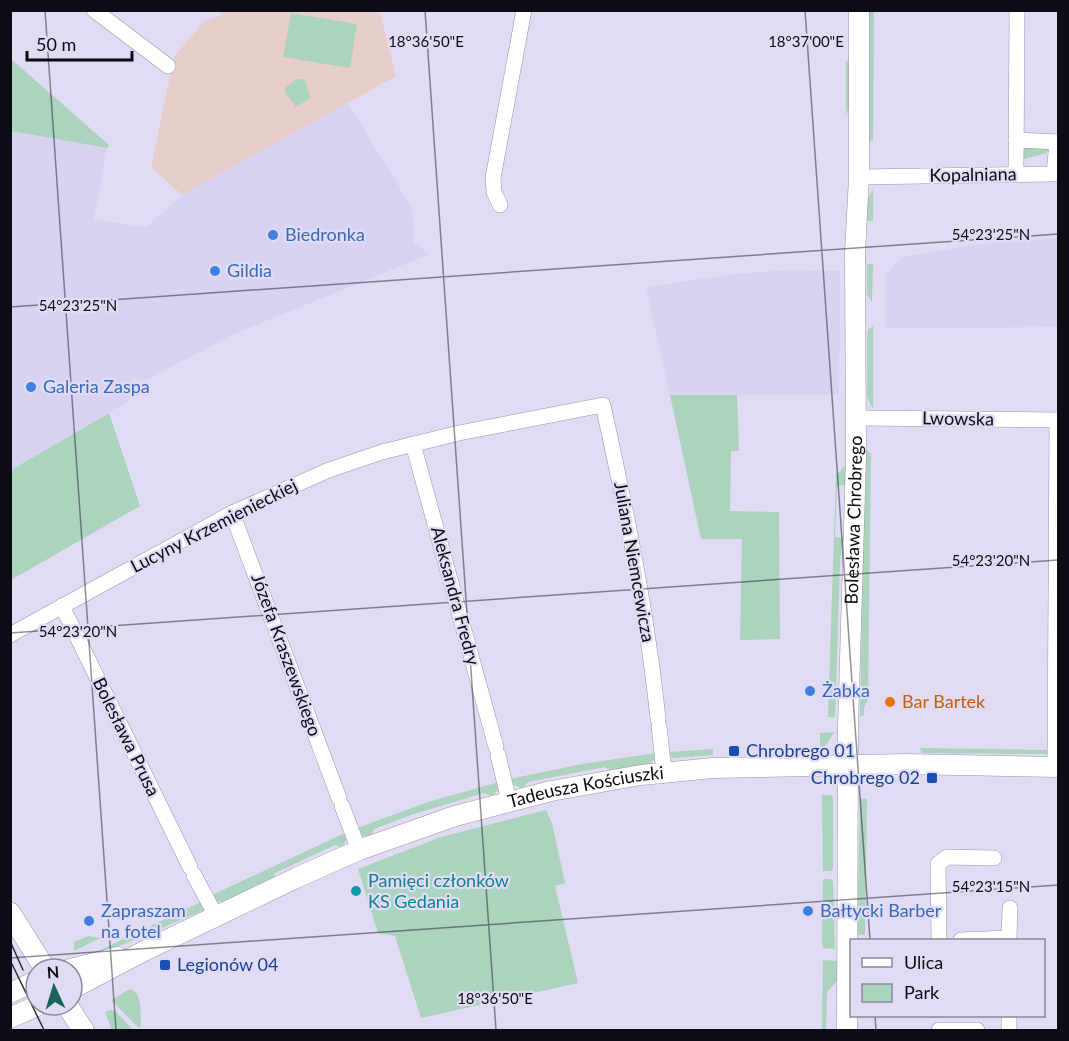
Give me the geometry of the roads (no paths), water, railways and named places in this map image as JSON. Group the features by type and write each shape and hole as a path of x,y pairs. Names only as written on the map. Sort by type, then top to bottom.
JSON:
{"main road":[{"path":"10,913 38,957"},
{"path":"75,1017 83,1030"}],"street":[{"path":"94,10 168,66"},
{"path":"500,205 494,192 494,178 524,10"},
{"name":"Bolesława Chrobrego","path":"847,1030 849,645 857,418 855,273 859,177 859,10"},
{"path":"1016,174 1017,10"},
{"name":"Kopalniana","path":"859,177 1054,174 1058,141 1016,140"},
{"name":"Lucyny Krzemienieckiej","path":"10,634 232,513 328,470 382,452 470,430 603,405"},
{"name":"Juliana Niemcewicza","path":"603,405 625,502 645,614 664,772"},
{"name":"Lwowska","path":"857,418 1058,420"},
{"path":"1057,767 1058,420"},
{"name":"Aleksandra Fredry","path":"413,444 509,801"},
{"name":"Józefa Kraszewskiego","path":"232,513 359,850"},
{"name":"Bolesława Prusa","path":"62,606 216,916"},
{"name":"Tadeusza Kościuszki","path":"84,983 216,916 359,850 455,816 509,801 597,782 664,772 713,768 969,765 1057,767"},
{"path":"939,939 938,864 947,857 994,858"},
{"path":"986,939 1010,938 1010,908"},
{"name":"Tadeusza Kościuszki","path":"84,966 144,951"},
{"path":"10,993 24,987"},
{"path":"10,1018 24,1012"},
{"path":"939,1030 977,1030"}],"tram line":[{"path":"10,941 23,970"},
{"path":"10,960 44,1030"}],"place":[{"name":"Biedronka","path":"273,235"},
{"name":"Gildia","path":"215,271"},
{"name":"Galeria Zaspa","path":"31,387"},
{"name":"Żabka","path":"810,691"},
{"name":"Bar Bartek","path":"890,702"},
{"name":"Chrobrego 01","path":"734,751"},
{"name":"Chrobrego 02","path":"932,778"},
{"name":"Pamięci członków KS Gedania","path":"356,891"},
{"name":"Bałtycki Barber","path":"808,911"},
{"name":"Zapraszam na fotel","path":"89,921"},
{"name":"Legionów 04","path":"165,965"}]}
